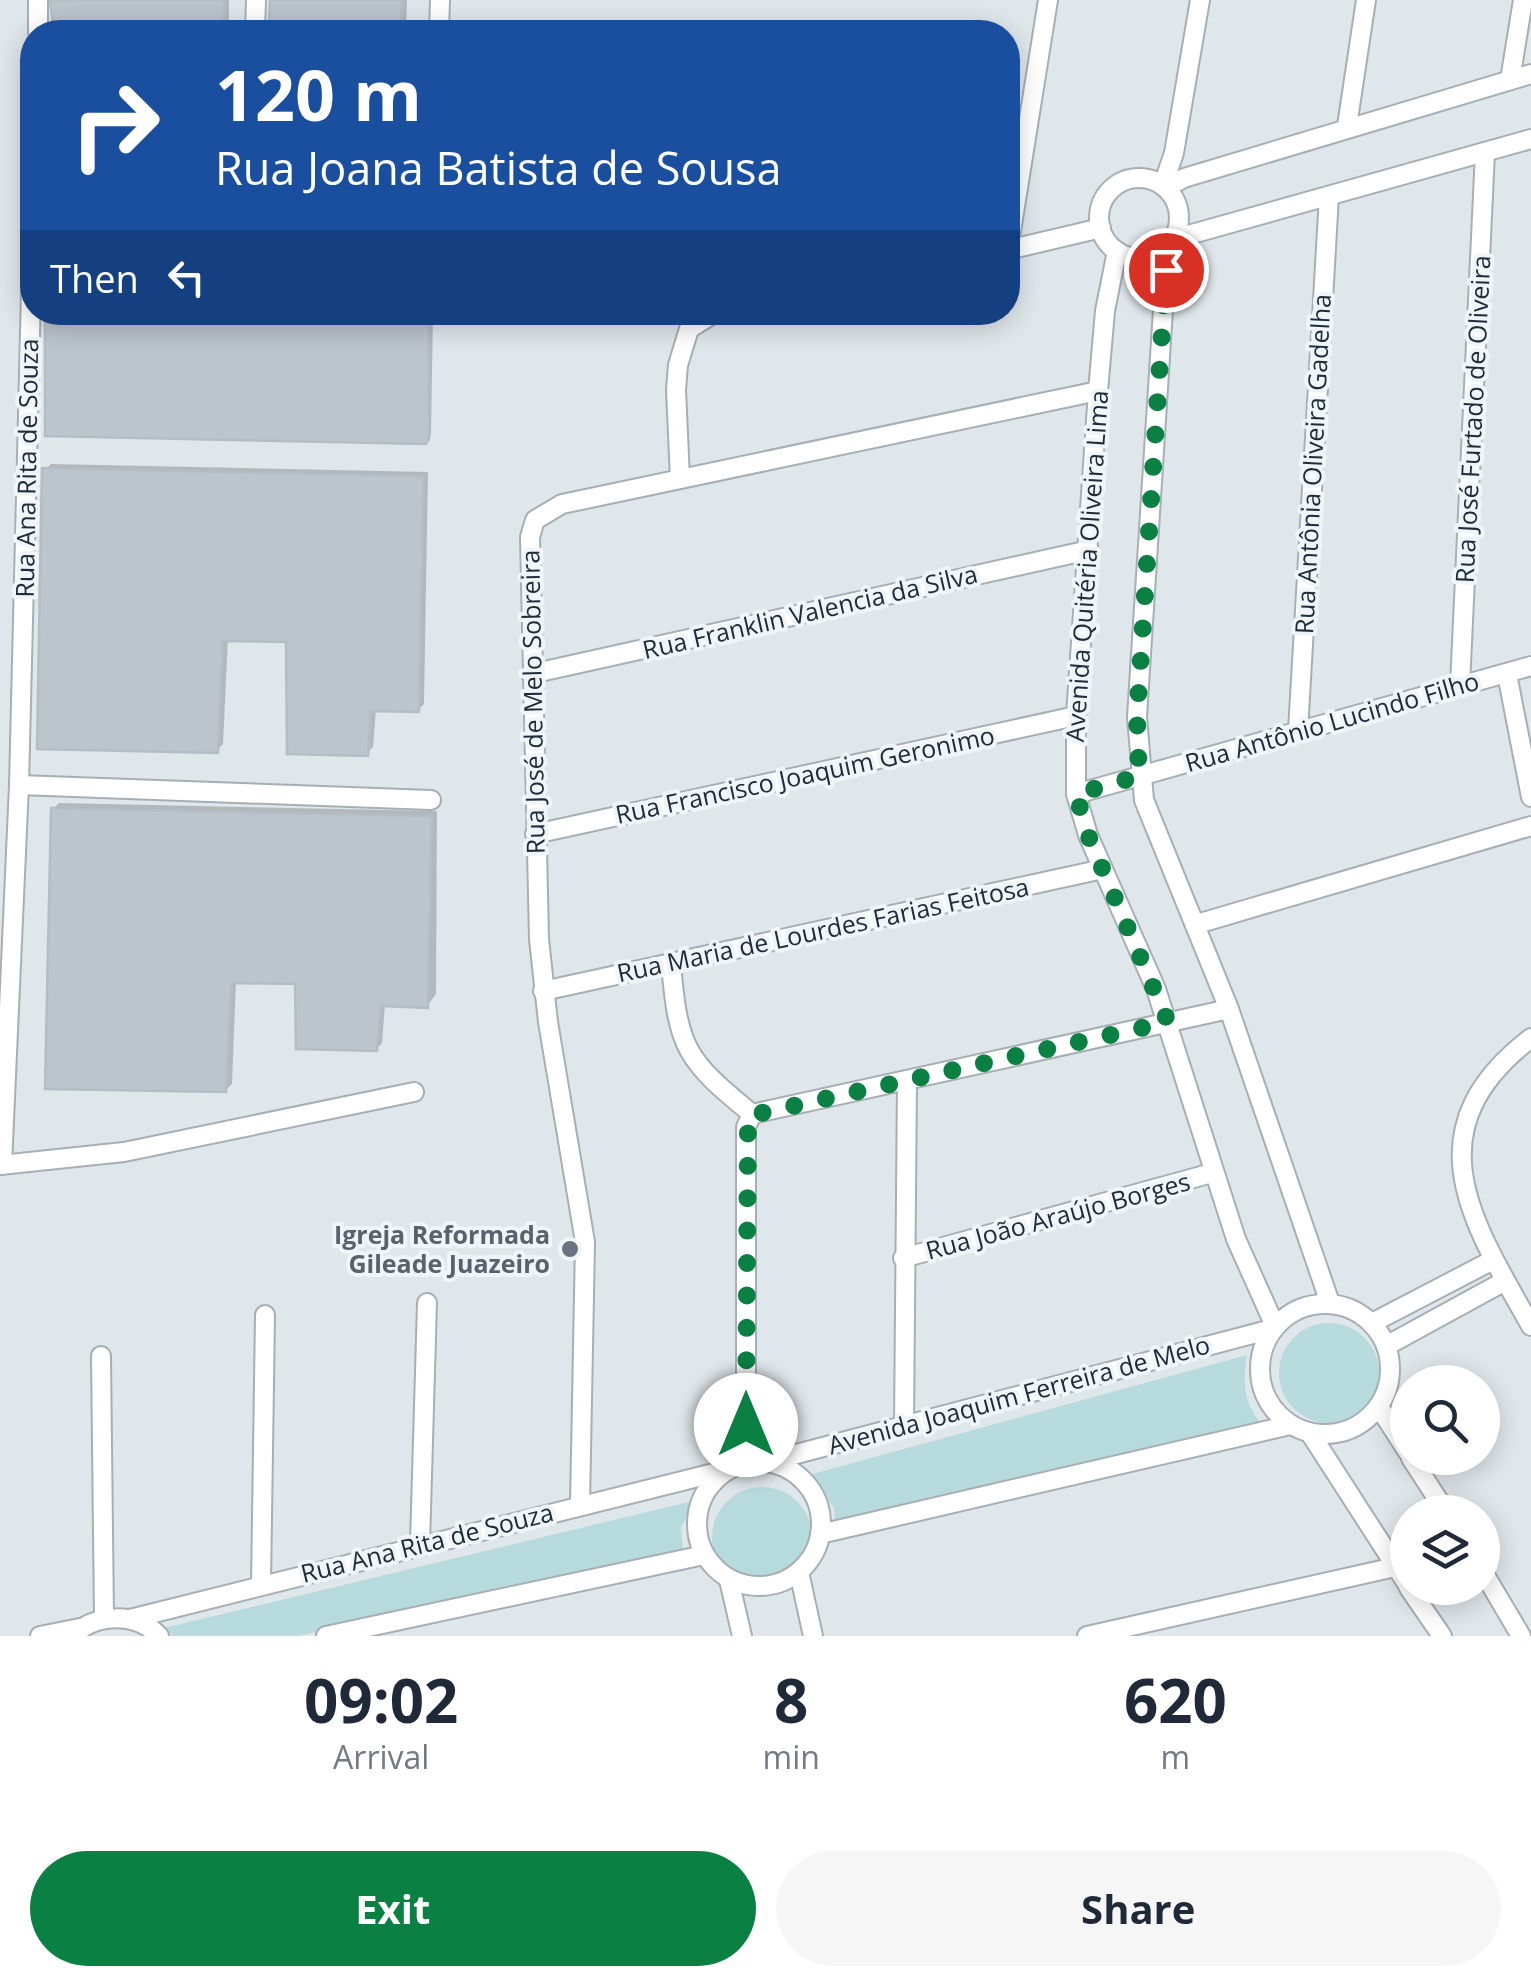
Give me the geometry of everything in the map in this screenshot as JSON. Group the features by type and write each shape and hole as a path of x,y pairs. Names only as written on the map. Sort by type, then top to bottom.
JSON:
{"street":[{"path":"1020,175 1048,0"},
{"path":"1164,186 1174,153 1200,0"},
{"path":"1346,126 1366,0"},
{"path":"1510,80 1523,0"},
{"path":"1164,186 1346,126 1531,74"},
{"path":"1330,1304 1229,1009 1152,822 1139,776 1137,717 1170,243 1179,212 1164,186 1150,179 1123,181 1103,200 1100,228 1117,251 1137,258 1170,243 1531,139"},
{"name":"Rua José Furtado de Oliveira","path":"1460,686 1485,152"},
{"name":"Rua Antônia Oliveira Gadelha","path":"1298,731 1329,196"},
{"path":"1020,247 1100,228"},
{"name":"Avenida Quitéria Oliveira Lima","path":"1117,251 1105,311 1098,391 1076,716 1076,794 1103,869 1168,1022 1212,1174 1274,1328"},
{"name":"Rua Ana Rita de Souza","path":"1,1165 19,785 30,325"},
{"path":"680,479 678,365 689,329 695,325"},
{"name":"Rua José de Melo Sobreira","path":"580,1505 585,1282 582,1201 544,991 531,674 530,537 535,520 562,504 1098,391"},
{"name":"Rua Franklin Valencia da Silva","path":"531,674 1089,550"},
{"name":"Rua Antônio Lucindo Filho","path":"1076,794 1531,666"},
{"path":"1507,674 1531,797"},
{"name":"Rua Francisco Joaquim Geronimo","path":"535,834 1076,716"},
{"path":"19,785 431,800"},
{"path":"1197,924 1531,826"},
{"name":"Rua Maria de Lourdes Farias Feitosa","path":"544,991 1103,869"},
{"path":"671,963 679,1034 691,1059 752,1114"},
{"path":"752,1114 1229,1009"},
{"path":"1531,1038 1496,1071 1462,1124 1458,1152 1463,1182 1493,1260 1531,1326"},
{"path":"904,1424 907,1080"},
{"path":"1,1165 124,1152 414,1092"},
{"path":"746,1462 746,1126 752,1114"},
{"name":"Rua João Araújo Borges","path":"904,1258 1212,1174"},
{"path":"1372,1323 1493,1260"},
{"path":"1386,1346 1505,1281"},
{"path":"420,1544 427,1303"},
{"path":"1330,1304 1350,1308 1372,1323 1386,1346 1390,1371 1378,1406 1348,1430 1310,1433 1290,1425 1263,1392 1262,1349 1274,1328 1291,1313 1330,1304"},
{"path":"261,1584 265,1315"},
{"name":"Avenida Joaquim Ferreira de Melo","path":"766,1462 1274,1328"},
{"path":"100,1356 104,1618"},
{"path":"1378,1406 1390,1425"},
{"path":"820,1534 1290,1425"},
{"path":"1310,1433 1390,1559"},
{"path":"729,1580 765,1587 800,1572 813,1555 820,1534 814,1494 802,1478 766,1462 746,1462 726,1470 708,1487 698,1508 696,1532 704,1554 729,1580 742,1636"},
{"name":"Rua Ana Rita de Souza","path":"130,1619 726,1470"},
{"path":"326,1636 704,1554"},
{"path":"1087,1636 1390,1568"},
{"path":"800,1572 813,1636"},
{"path":"1500,1600 1521,1636"},
{"path":"1421,1605 1442,1636"},
{"path":"40,1636 76,1632 104,1618 130,1619 159,1636"}],"shaded area":[{"path":"1329,1323 1357,1331 1371,1345 1379,1373 1371,1401 1357,1415 1329,1423 1301,1415 1287,1401 1279,1373 1287,1345 1301,1331"},
{"path":"1247,1355 1246,1395 1265,1429 835,1525 834,1508 809,1475"},
{"path":"762,1487 790,1495 804,1509 812,1537 804,1565 790,1579 762,1587 734,1579 720,1565 712,1537 720,1509 734,1495"},
{"path":"697,1500 681,1527 683,1552 298,1636 172,1636 164,1628"}],"building":[{"path":"50,0 224,0 224,20 52,20"},
{"path":"270,0 402,0 401,20 269,20"},
{"path":"45,325 429,325 426,444 45,436"},
{"path":"42,468 424,476 419,712 371,711 368,756 287,754 286,642 223,641 218,753 37,749"},
{"path":"51,808 432,816 428,1008 381,1006 377,1051 296,1049 295,984 232,983 226,1092 45,1089"}],"place":[{"name":"Igreja Reformada Gileade Juazeiro","path":"570,1249"}],"route":[{"path":"746,1425 748,1116 1168,1022 1088,835 1076,794 1139,776 1137,717 1166,270"}]}
